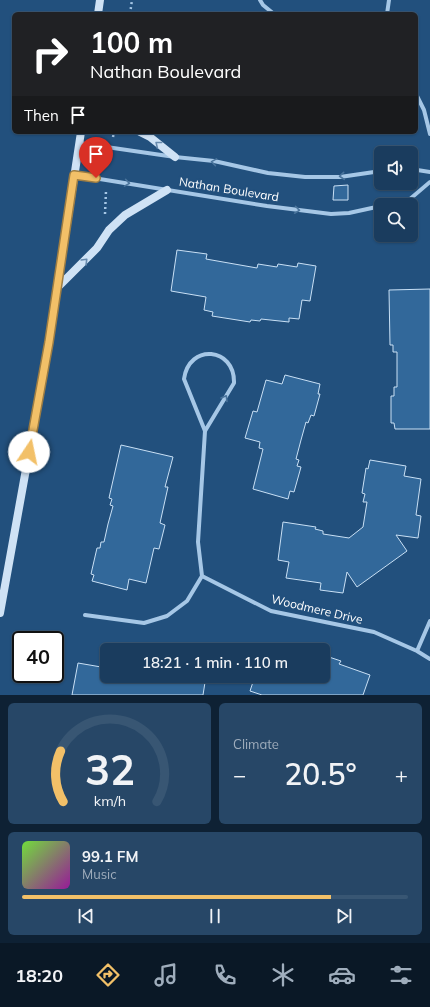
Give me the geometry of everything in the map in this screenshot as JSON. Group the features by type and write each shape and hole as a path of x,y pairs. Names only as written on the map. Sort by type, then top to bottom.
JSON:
{"street":[{"path":"98,12 100,0"},
{"path":"260,0 263,6 271,12"},
{"path":"387,12 389,0"},
{"path":"418,98 424,110 430,134"},
{"path":"0,613 57,288 81,134"},
{"path":"144,134 150,137 175,158"},
{"name":"Nathan Boulevard","path":"79,143 175,158 214,161 268,173 304,177 340,177 374,172"},
{"path":"418,170 430,172"},
{"name":"Nathan Boulevard","path":"74,175 331,214 350,213 374,208"},
{"path":"411,198 430,182"},
{"path":"57,288 97,248 109,230 125,215 167,190"},
{"path":"85,615 144,624 167,616 187,601 202,576 198,542 205,432 184,379 190,364 196,358 203,354 212,354 227,360 232,367 234,383 205,432"},
{"name":"Woodmere Drive","path":"202,576 271,611 374,632 418,651 430,659"},
{"path":"418,651 430,621"}],"path":[{"path":"130,12 132,0"},
{"path":"105,215 106,190"}],"building":[{"path":"348,185 348,200 333,200 334,186"},
{"path":"177,250 207,254 206,259 257,268 258,264 277,267 278,264 297,267 298,263 316,266 310,301 302,300 299,319 289,318 289,322 261,319 260,321 251,320 250,322 212,316 213,312 204,310 206,297 171,291"},
{"path":"430,289 430,429 395,429 394,423 391,423 391,396 394,396 394,387 397,387 397,352 393,352 393,345 390,345 389,290"},
{"path":"285,375 320,384 318,394 320,394 314,416 311,415 308,423 306,422 296,459 299,460 297,466 301,467 294,492 290,491 288,499 253,489 263,449 259,448 260,442 245,438 253,411 257,412 266,380 282,384"},
{"path":"121,445 173,457 165,487 168,487 160,523 165,525 159,549 154,548 146,583 129,579 127,590 92,581 94,575 91,574 97,548 100,548 101,542 104,542 113,506 110,505 112,499 109,498"},
{"path":"370,460 406,466 404,476 421,479 416,515 421,516 418,538 396,535 407,551 357,587 347,572 343,593 320,590 321,583 286,578 289,562 278,560 283,522 316,527 315,529 323,531 323,534 349,538 363,527 367,502 363,502 365,494 362,493 366,468 368,469"},
{"path":"330,657 341,661 339,664 370,675 363,695 262,695 250,691 253,683 330,683"},
{"path":"78,663 100,667 100,683 205,683 203,695 72,695"}],"route":[{"path":"29,452 49,342 74,175 96,178"}]}
